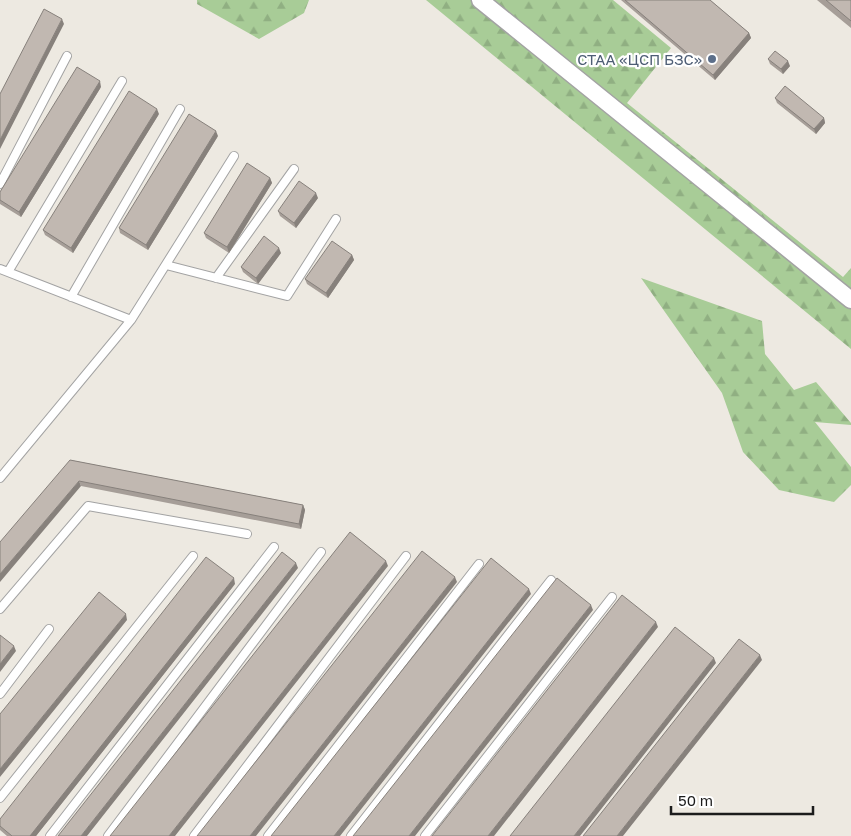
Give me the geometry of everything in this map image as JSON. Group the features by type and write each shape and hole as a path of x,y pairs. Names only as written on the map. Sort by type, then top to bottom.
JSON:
{"street":[{"path":"480,0 851,300"}],"lane":[{"path":"0,184 67,56"},
{"path":"122,81 4,270 131,320"},
{"path":"71,297 180,109"},
{"path":"0,478 131,320 234,156"},
{"path":"216,278 294,169"},
{"path":"166,265 287,296 336,220"},
{"path":"0,609 88,506 247,534"},
{"path":"50,836 274,547"},
{"path":"108,836 321,552"},
{"path":"0,798 193,556"},
{"path":"194,836 406,556"},
{"path":"268,836 479,564"},
{"path":"351,836 551,580"},
{"path":"425,836 612,597"},
{"path":"0,694 49,629"}],"green space":[{"path":"197,0 309,0 304,13 259,39 197,4"},
{"path":"426,0 613,0 671,48 627,103 843,277 851,268 851,349"},
{"path":"641,278 762,321 765,354 794,390 816,382 851,423 851,425 815,422 851,467 851,485 834,502 779,490 743,452 722,393"}],"building":[{"name":"СТАА «ЦСП БЗС»","path":"625,0 710,0 749,33 713,75"},
{"path":"826,0 851,0 851,21"},
{"path":"44,9 62,19 0,140 0,94"},
{"path":"775,51 788,61 781,69 768,59"},
{"path":"77,67 100,81 19,212 0,200 0,192"},
{"path":"785,86 824,118 814,129 775,98"},
{"path":"129,91 157,109 71,248 43,230"},
{"path":"189,114 216,131 146,245 119,228"},
{"path":"247,163 270,178 227,247 204,233"},
{"path":"299,181 316,193 294,223 278,211"},
{"path":"264,236 279,248 256,278 241,267"},
{"path":"332,241 352,255 326,293 305,279"},
{"path":"70,460 303,505 299,524 79,481 0,574 0,542"},
{"path":"350,532 386,561 169,836 110,836"},
{"path":"422,551 455,577 250,836 197,836"},
{"path":"282,552 296,563 81,836 58,836"},
{"path":"206,557 234,578 30,836 12,836 0,826 0,819"},
{"path":"491,558 529,589 334,836 271,836"},
{"path":"557,578 591,605 409,836 353,836"},
{"path":"99,592 126,614 0,769 0,714"},
{"path":"622,595 656,622 488,836 432,836"},
{"path":"675,627 714,658 574,836 510,836"},
{"path":"0,635 14,646 0,664"},
{"path":"739,639 760,655 617,836 583,836"}],"place":[{"name":"СТАА «ЦСП БЗС»","path":"712,59"}]}
